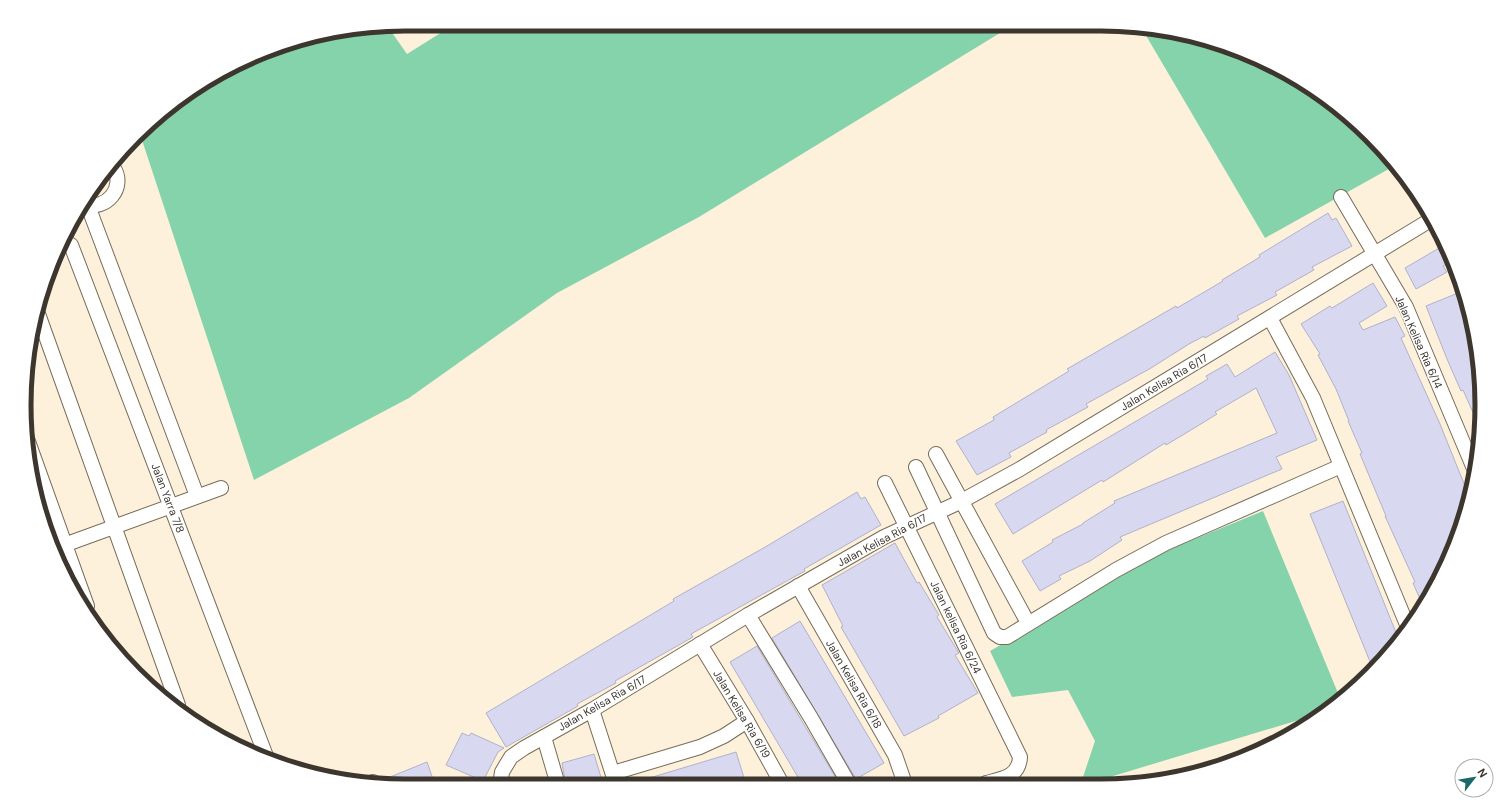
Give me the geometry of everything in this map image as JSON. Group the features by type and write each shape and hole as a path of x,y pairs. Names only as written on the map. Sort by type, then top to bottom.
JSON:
{"street":[{"path":"89,205 104,203 111,199 116,192 118,176 114,169"},
{"name":"Jalan Kelisa Ria 6/14","path":"1341,197 1406,307 1471,461"},
{"path":"87,208 197,496"},
{"name":"Jalan Kelisa Ria 6/17","path":"501,778 511,757 544,737 592,710 798,586 906,525 960,502 1270,318 1427,222"},
{"name":"Jalan Yarra 7/8","path":"68,243 71,245 264,752"},
{"path":"1270,318 1313,398 1406,622"},
{"path":"40,323 177,702"},
{"path":"936,454 960,502 1028,623"},
{"path":"916,466 936,512 994,633 1000,637 1007,637 1116,570 1166,543 1341,466"},
{"path":"37,475 59,547 68,567"},
{"name":"Jalan kelisa Ria 6/24","path":"885,483 988,696 1020,757 1016,771 1009,777 1001,779"},
{"path":"59,547 221,488"},
{"name":"Jalan Kelisa Ria 6/18","path":"798,586 895,755 903,779"},
{"path":"748,615 846,779"},
{"name":"Jalan Kelisa Ria 6/19","path":"700,644 747,721 776,779"},
{"path":"592,710 614,779 700,748 724,736 747,721"},
{"path":"544,737 556,779"}],"green space":[{"path":"444,31 1003,31 699,217 557,293 409,398 254,480 142,140 177,108 197,94 218,81 238,71 239,72 262,59 285,51 332,38 356,34 391,32 407,54"},
{"path":"1145,34 1174,38 1221,51 1244,59 1288,81 1329,108 1348,124 1390,168 1265,238"},
{"path":"1263,511 1338,694 1306,718 1104,779 1082,779 1095,741 1068,690 1012,697 990,651 1163,552"}],"building":[{"path":"1328,213 1332,220 1336,218 1352,246 1312,267 1314,270 1275,292 1277,295 1237,316 1239,319 1205,338 1204,336 1189,344 1151,368 1086,404 1088,407 1046,430 1047,432 1009,453 1011,457 977,475 956,441 994,420 993,417 1069,371 1067,369 1176,306 1177,308 1223,281 1222,280 1260,257 1259,255"},
{"path":"1440,248 1448,263 1443,266 1447,272 1416,289 1405,268"},
{"path":"1373,283 1387,306 1359,323 1363,330 1395,317 1405,336 1401,338 1440,424 1466,488 1447,548 1420,600 1413,583 1415,582 1385,516 1360,454 1362,453 1336,389 1318,355 1320,354 1301,324 1330,306 1332,308"},
{"path":"1457,293 1468,332 1472,356 1475,416 1463,390 1461,391 1426,306"},
{"path":"1275,352 1289,375 1317,440 1276,457 1282,469 1120,537 1122,540 1090,561 1059,576 1061,579 1040,591 1022,561 1053,542 1052,540 1083,524 1115,503 1114,501 1277,433 1256,388 1215,412 1217,414 1196,427 1166,445 1165,443 1103,482 1102,480 1013,534 995,504 1208,379 1206,376 1227,364 1235,377"},
{"path":"857,492 861,499 865,497 881,525 804,569 805,571 691,634 693,637 615,681 616,683 577,704 578,706 506,747 486,713 674,601 673,599 767,546"},
{"path":"1343,501 1397,634 1371,663 1310,514"},
{"path":"895,543 917,583 919,582 939,615 937,617 959,653 955,655 978,693 938,716 939,718 904,736 841,627 843,626 822,585"},
{"path":"800,621 884,763 856,779 772,638"},
{"path":"757,646 836,778 799,779 730,662"},
{"path":"462,733 469,736 471,733 504,748 498,752 484,779 478,779 446,765"},
{"path":"736,752 744,779 646,779"},
{"path":"594,754 602,779 565,779 562,763"},
{"path":"427,762 433,779 391,778 390,777"}]}
